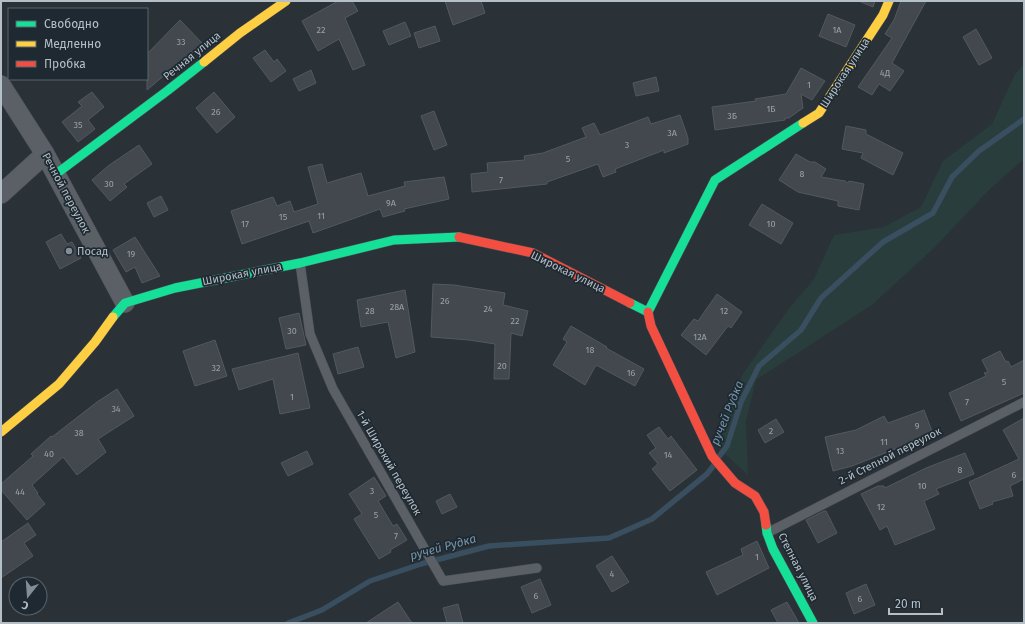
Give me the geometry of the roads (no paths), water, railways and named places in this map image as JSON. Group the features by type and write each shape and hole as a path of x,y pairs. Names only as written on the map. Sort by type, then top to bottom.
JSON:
{"street":[{"name":"Речная улица","path":"56,174 167,91 240,33 286,1"},
{"name":"Широкая улица","path":"124,303 175,288 300,262 394,240 463,237 533,253 648,312 716,180 819,113 883,15 889,1"},
{"name":"Речной переулок","path":"1,85 45,154 124,303"},
{"path":"1,194 45,154"},
{"path":"1,432 59,384 95,342 124,303"},
{"name":"Степная улица","path":"648,312 651,326 712,456 735,483 755,496 764,512 767,533 773,549 813,623"}],"lane":[{"name":"1-й Широкий переулок","path":"300,262 310,334 333,389 443,581 537,568"},
{"name":"2-й Степной переулок","path":"767,533 1024,402"}],"waterway":[{"name":"ручей Рудка","path":"718,458 727,446 741,402 759,366 801,330 821,298 883,242 933,213 952,177 979,151 1024,119"},
{"name":"ручей Рудка","path":"288,623 322,610 370,581 421,564 489,546 609,538 652,519 707,474 714,465"}],"place":[{"name":"Посад","path":"69,251"}]}
